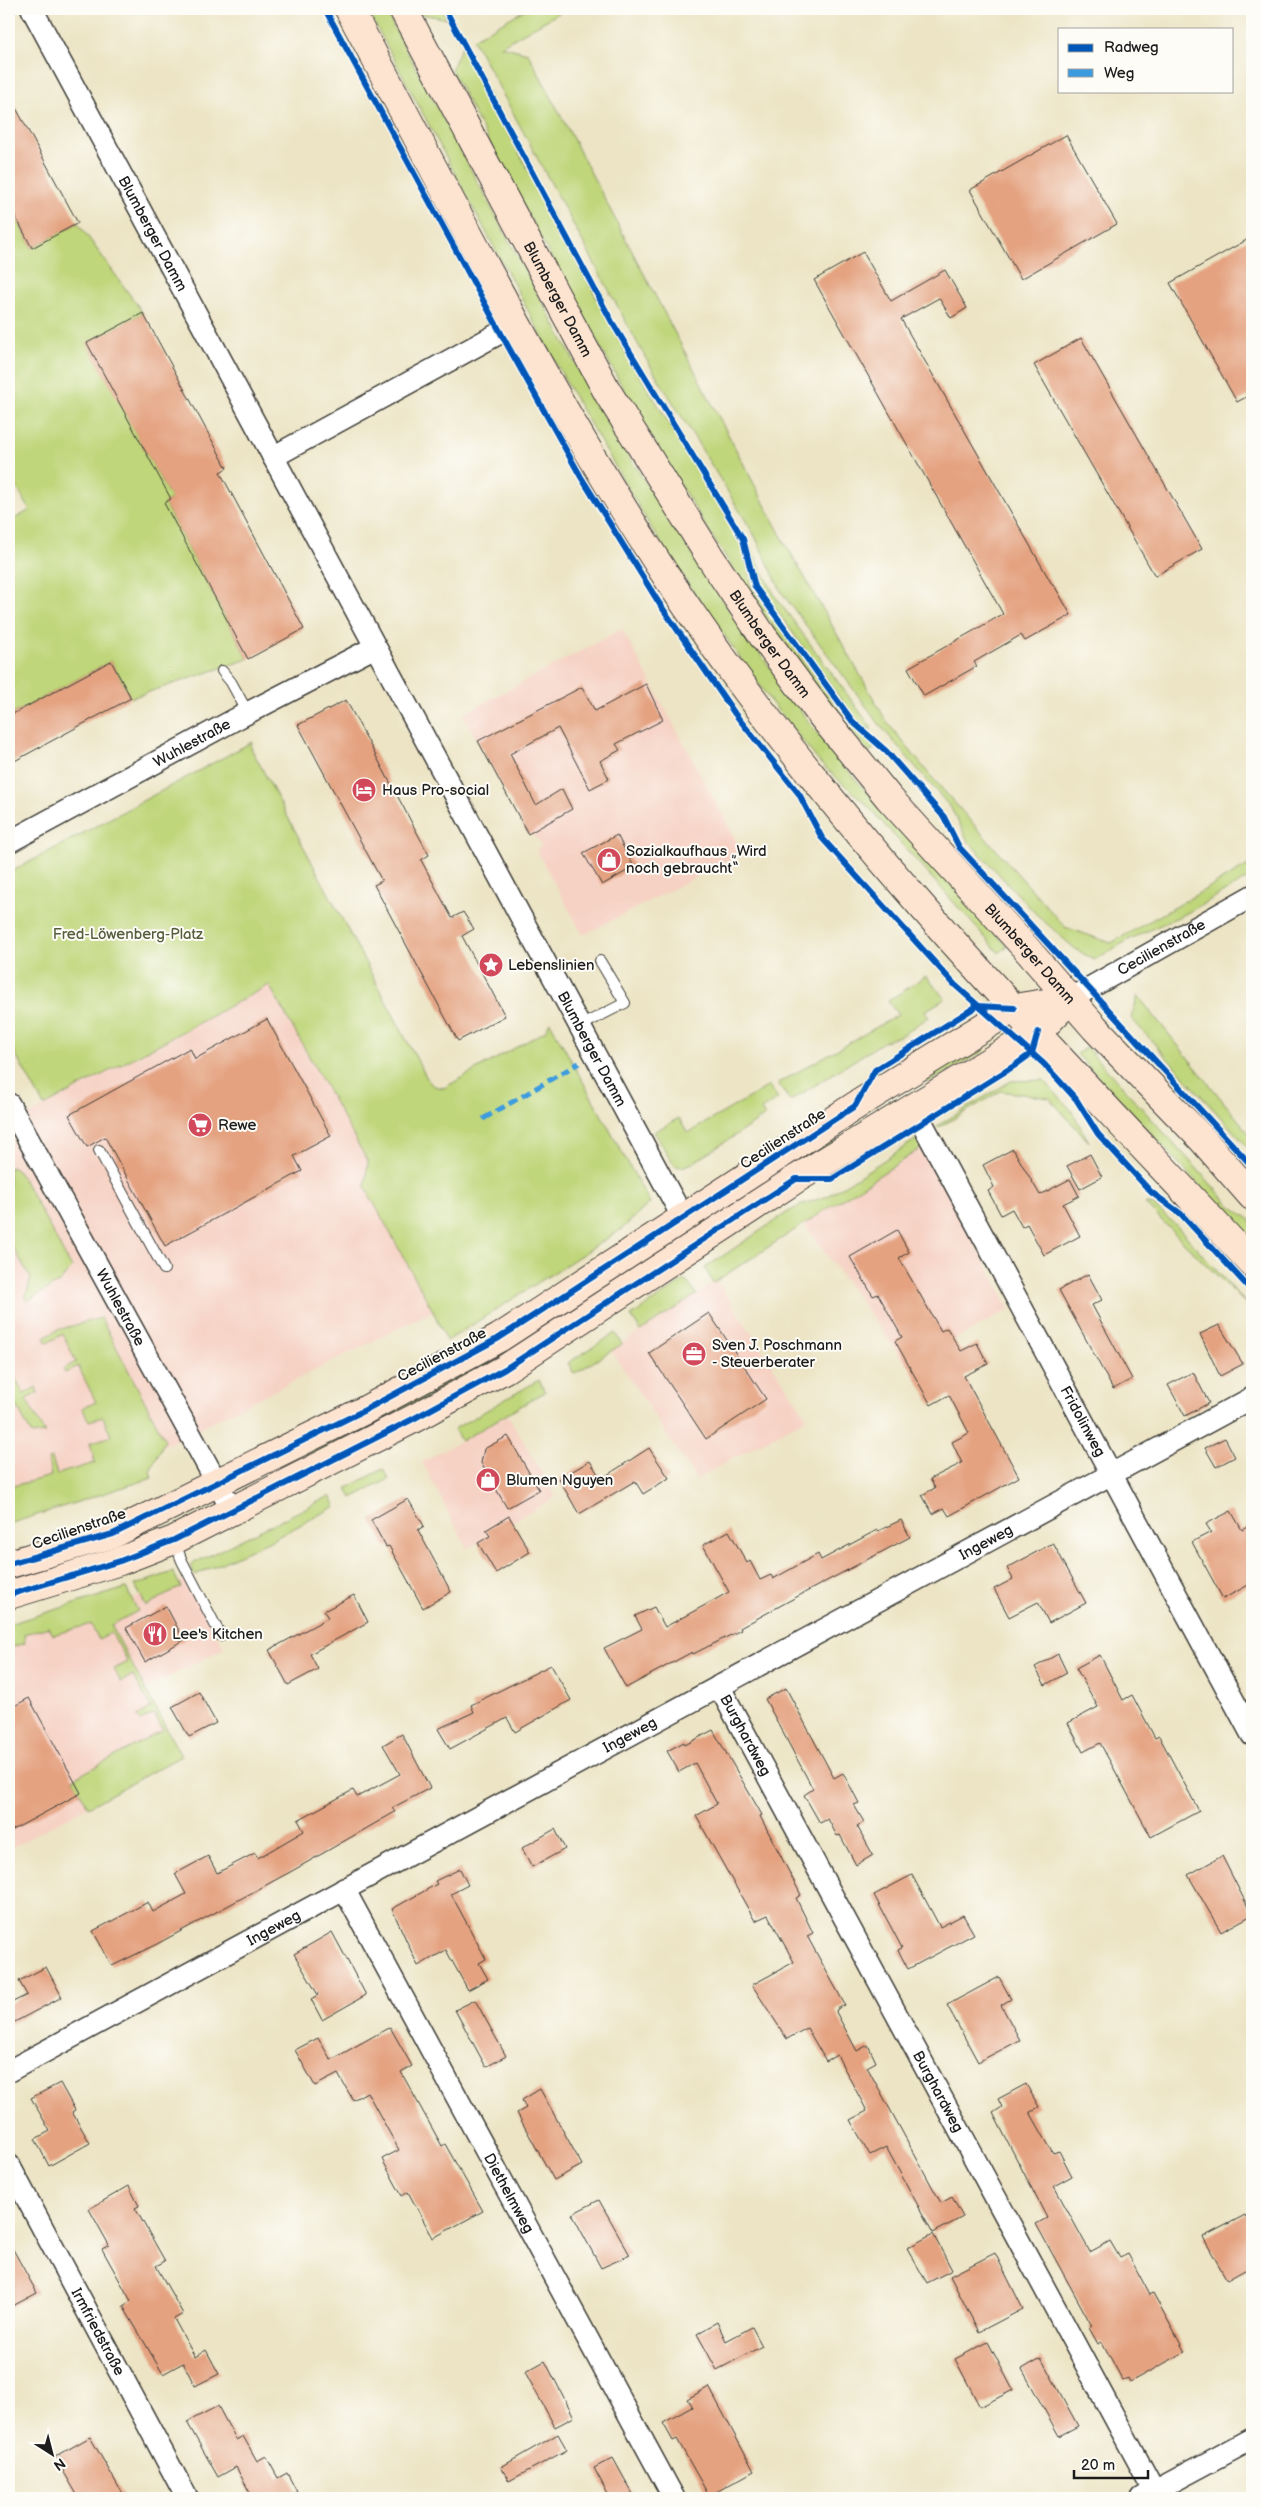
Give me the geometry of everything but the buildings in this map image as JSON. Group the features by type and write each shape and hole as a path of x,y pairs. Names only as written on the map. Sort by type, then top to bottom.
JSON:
{"main road":[{"path":"349,9 518,324 600,470 700,626 828,798 1014,1008 1252,1263"},
{"name":"Blumberger Damm","path":"403,9 608,393 710,557 762,636 822,716 889,798 1024,946 1095,1028 1202,1138 1252,1196"},
{"name":"Cecilienstraße","path":"9,1564 113,1534 365,1410 499,1338 683,1218 1014,1008 1070,999"},
{"name":"Cecilienstraße","path":"9,1595 120,1562 174,1540 413,1419 505,1369 796,1180 1038,1032 1070,999"}],"street":[{"name":"Blumberger Damm","path":"32,9 683,1218"},
{"path":"273,457 518,324"},
{"name":"Wuhlestraße","path":"9,842 375,647"},
{"name":"Cecilienstraße","path":"1070,999 1252,896"},
{"name":"Wuhlestraße","path":"9,1104 232,1512"},
{"name":"Fridolinweg","path":"914,1108 1252,1735"},
{"name":"Ingeweg","path":"9,2071 1252,1398"},
{"name":"Burghardweg","path":"719,1686 1152,2496"},
{"name":"Diethelmweg","path":"344,1890 674,2498"},
{"name":"Irmfriedstraße","path":"9,2165 187,2498"},
{"path":"1152,2496 1252,2439"}],"lane":[{"path":"222,671 248,713"},
{"path":"580,1026 625,1003 600,961"},
{"path":"99,1150 164,1269"},
{"path":"174,1540 182,1561 221,1636"}],"shaded area":[{"path":"622,629 743,853 583,935 536,849 541,846 539,841 534,836 528,834 463,714"},
{"path":"269,985 368,1162 365,1187 433,1311 132,1462 9,1498 9,1126"},
{"path":"923,1147 1010,1309 907,1365 804,1224"},
{"path":"717,1281 807,1418 696,1479 611,1350"},
{"name":"Blumen Nguyen","path":"508,1415 556,1497 512,1522 509,1516 486,1530 490,1536 467,1548 422,1462"},
{"path":"187,1579 224,1648 146,1689 181,1756 9,1849 9,1637 140,1596"}],"green space":[{"path":"367,9 384,9 612,431 726,606 816,732 857,781 1007,946 999,953 865,803 821,764 772,703 691,588 652,529 572,393"},
{"path":"418,9 442,9 447,19 421,14"},
{"path":"526,9 566,9 501,46 528,53 785,543 887,722 929,774 1065,927 1111,943 1252,863 1252,876 1187,913 1132,938 1094,960 1074,948 1036,914 968,841 951,808 883,729 782,593 755,536 645,357 473,39"},
{"path":"462,46 626,353 742,541 753,590 853,729 876,747 869,753 807,674 749,592 643,422 545,247 451,70"},
{"path":"9,204 32,248 78,223 143,313 88,343 171,499 164,503 248,659 131,698 111,661 9,716 9,522 30,510 9,474"},
{"path":"750,547 775,596 871,727 870,731 851,714 760,587"},
{"name":"Fred-Löwenberg-Platz","path":"252,742 251,748 429,1082 434,1086 444,1088 545,1031 550,1022 650,1203 622,1229 447,1341 433,1311 365,1187 368,1162 269,985 44,1106 9,1043 9,873"},
{"path":"926,976 945,999 925,1011 929,1017 900,1036 885,1041 790,1101 778,1083 898,1015 888,1001"},
{"path":"1138,996 1252,1137 1252,1152 1131,1018"},
{"path":"976,1043 985,1050 928,1083 925,1077"},
{"path":"1086,1047 1230,1205 1252,1221 1252,1242 1077,1054"},
{"path":"1044,1080 1071,1110 1089,1142 1049,1098 1001,1091 938,1128 937,1126 1011,1081"},
{"path":"769,1086 778,1099 761,1110 765,1116 693,1163 682,1167 675,1166 654,1132 679,1118 688,1133"},
{"path":"832,1135 837,1143 492,1363 283,1475 279,1467 404,1405 466,1371"},
{"path":"920,1137 923,1147 713,1283 705,1268 788,1212 803,1204 828,1196"},
{"path":"9,1167 16,1169 25,1182 72,1268 58,1283 27,1301 25,1298 31,1278 9,1241"},
{"path":"1176,1199 1252,1282 1252,1288 1180,1209 1172,1203"},
{"path":"1145,1204 1152,1204 1176,1225 1252,1310"},
{"path":"685,1280 697,1294 641,1331 631,1316"},
{"path":"101,1318 165,1440 150,1471 152,1478 9,1524 9,1474 13,1486 51,1476 48,1459 52,1458 57,1474 95,1463 90,1443 111,1436 103,1417 89,1421 82,1408 96,1402 78,1366 65,1373 63,1369 76,1362 63,1334 47,1343 44,1338 57,1330"},
{"path":"615,1333 622,1344 574,1374 568,1363"},
{"path":"9,1367 24,1394 36,1387 38,1393 26,1399 45,1433 32,1435 13,1399 9,1401"},
{"path":"539,1380 545,1392 461,1441 454,1429"},
{"path":"383,1469 389,1479 352,1498 347,1488"},
{"path":"330,1496 336,1506 266,1543 195,1575 190,1565"},
{"path":"88,1550 90,1558 9,1584 9,1574"},
{"path":"173,1572 181,1587 146,1606 135,1585"},
{"path":"126,1588 138,1611 111,1625 181,1756 88,1807 73,1779 163,1730 154,1714 140,1721 137,1716 151,1708 133,1675 121,1682 114,1669 128,1662 111,1632 99,1640 91,1624 53,1635 49,1627 24,1634 25,1643 9,1648 9,1624"}],"marked path":[{"path":"483,1119 579,1063"}],"cycle path":[{"path":"325,9 581,477 659,603 735,714 799,794 822,838 955,985 1044,1064 1076,1099 1098,1134 1151,1192 1181,1214 1252,1291"},
{"path":"445,9 612,322 743,539 755,587 853,722 886,751 944,817 959,847 1252,1166"},
{"path":"9,1564 113,1534 365,1410 499,1338 855,1106 875,1070 977,1006 1014,1008"},
{"path":"9,1595 120,1561 174,1540 413,1419 505,1369 796,1179 832,1179 1014,1066 1032,1053 1038,1032"}],"place":[{"name":"Haus Pro-social","path":"364,790"},
{"name":"Sozialkaufhaus „Wird noch gebraucht“","path":"609,860"},
{"name":"Lebenslinien","path":"491,965"},
{"name":"Rewe","path":"200,1125"},
{"name":"Sven J. Poschmann - Steuerberater","path":"694,1354"},
{"name":"Blumen Nguyen","path":"488,1480"},
{"name":"Lee's Kitchen","path":"155,1634"}]}
